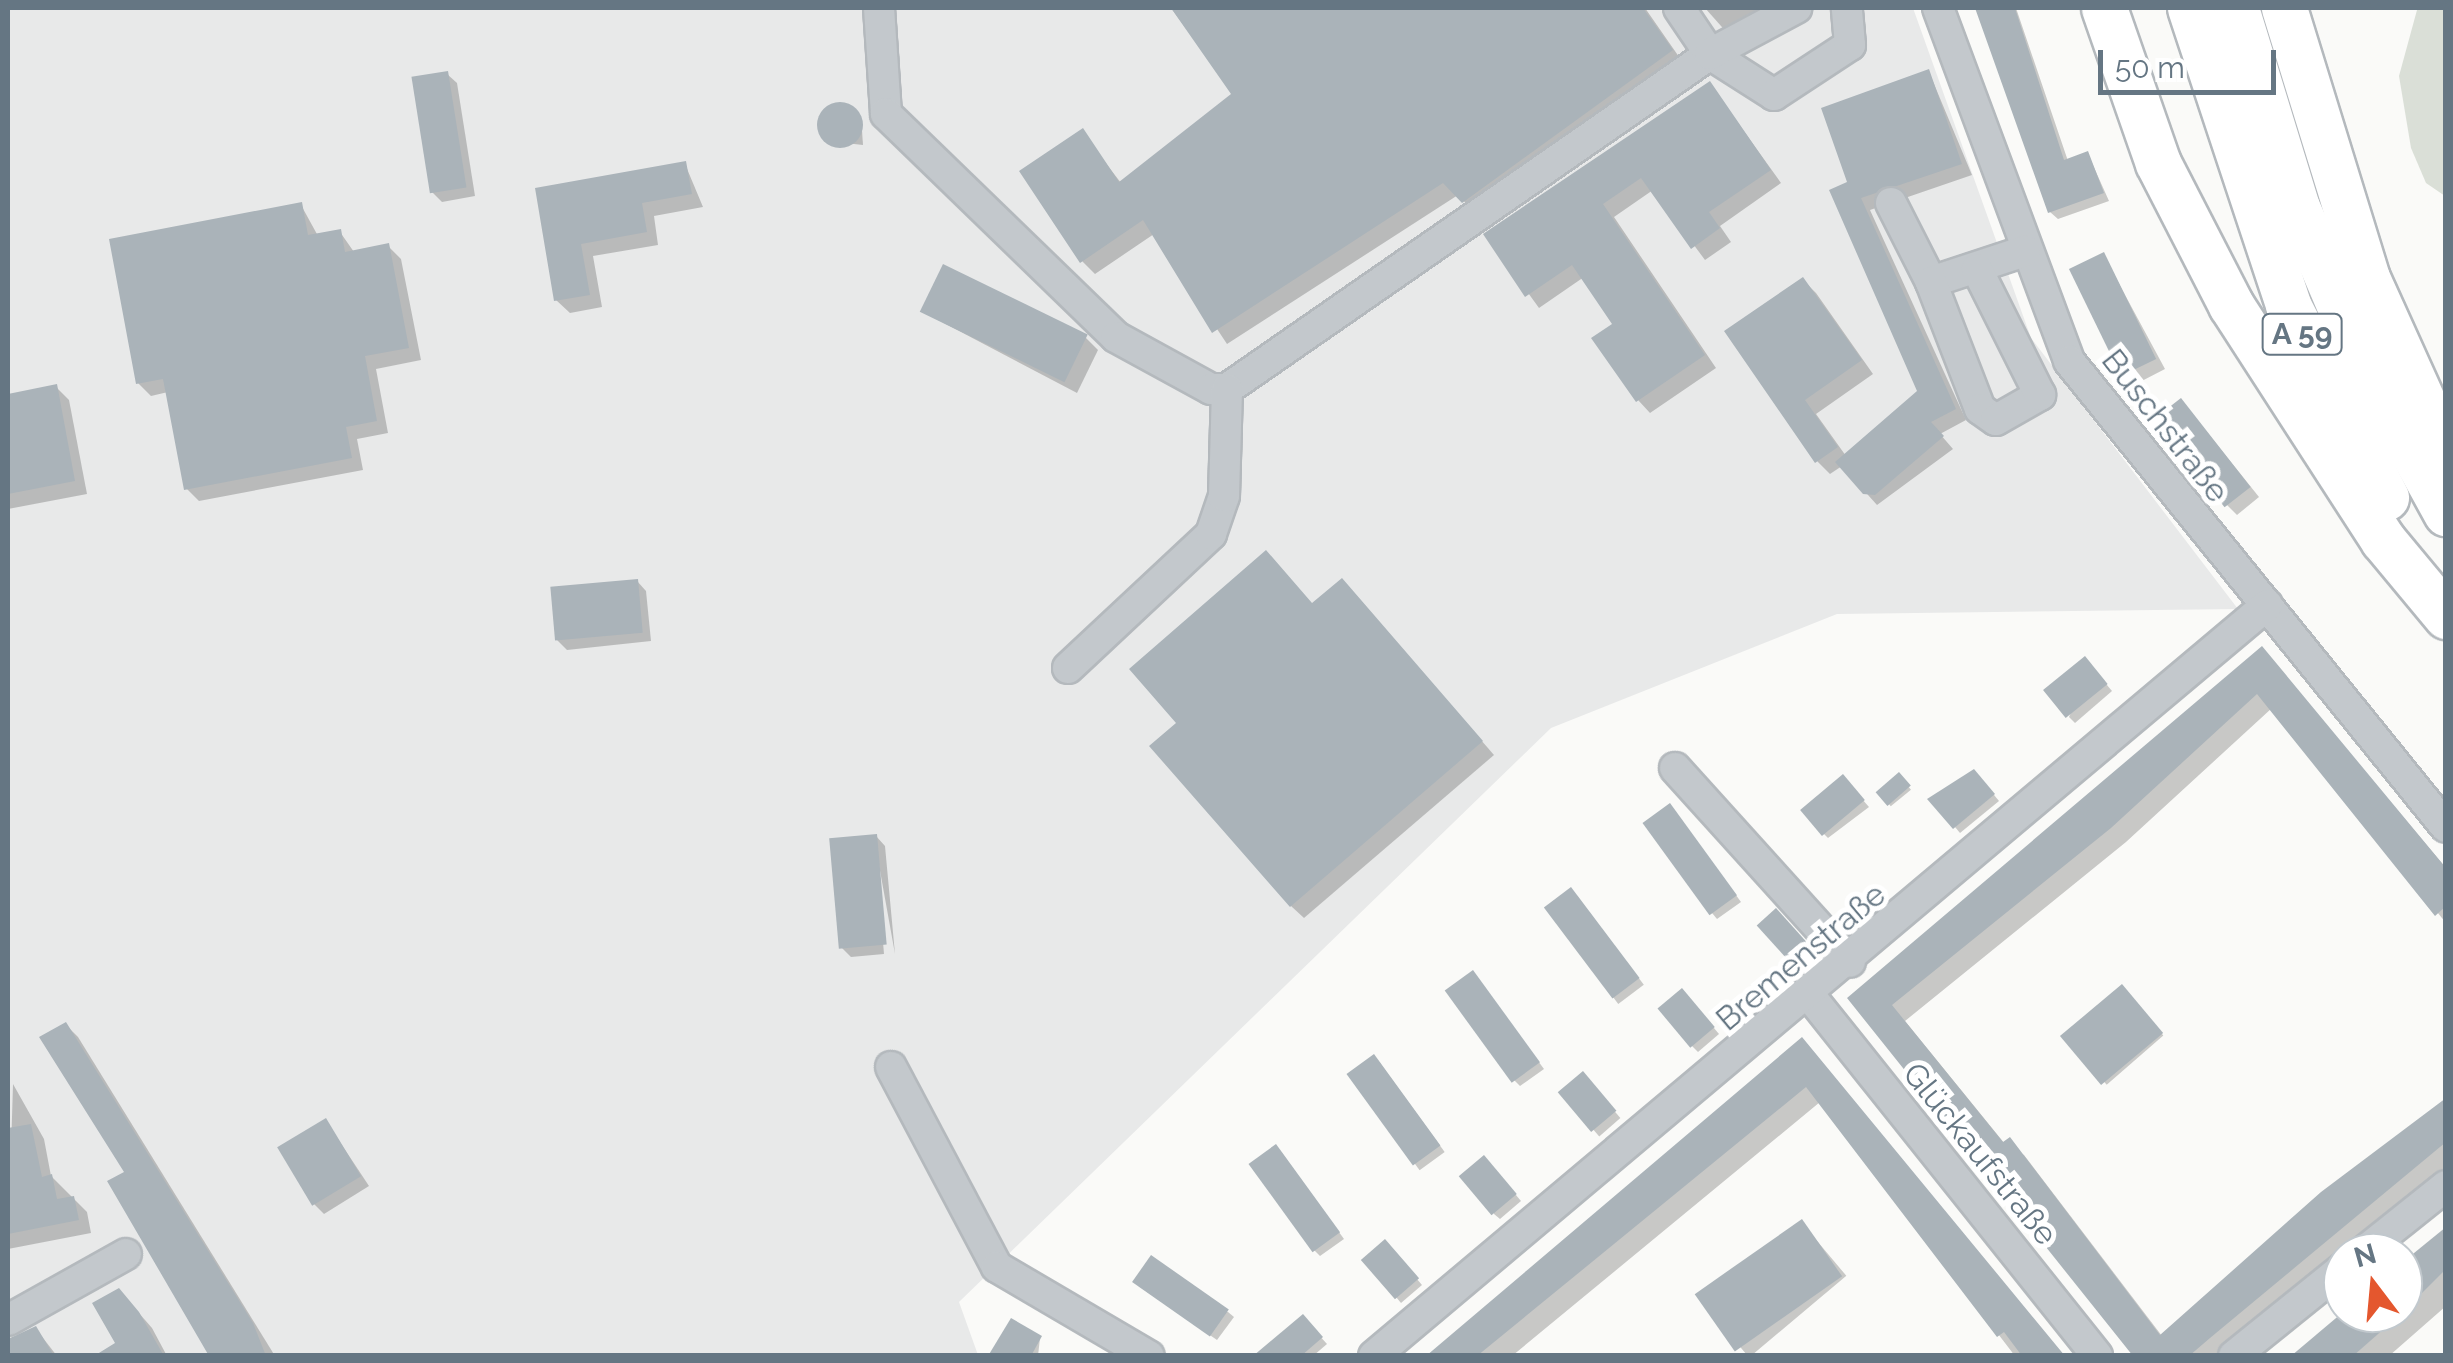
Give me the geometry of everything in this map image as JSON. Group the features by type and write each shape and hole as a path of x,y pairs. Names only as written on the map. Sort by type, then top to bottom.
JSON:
{"highway":[{"path":"2104,8 2158,163 2230,304 2383,540 2446,616"},
{"name":"A 59","path":"2190,8 2288,305 2373,477 2446,592"},
{"name":"A 59","path":"2236,8 2297,206 2366,368 2446,513"},
{"path":"2284,8 2367,278 2446,453"}],"street":[{"path":"880,8 886,114 1116,338 1227,389"},
{"path":"1678,8 1710,54 1774,94 1850,45 1847,8"},
{"path":"1227,389 1710,54 1796,8"},
{"name":"Buschstraße","path":"1938,8 2025,252 2069,361 2446,826"},
{"path":"1891,203 1931,282 1980,409 1996,420 2040,395 1976,268"},
{"path":"1931,282 2025,252"},
{"path":"1068,668 1211,534 1224,496 1227,389"},
{"name":"Bremenstraße","path":"1374,1356 1810,996 2267,605"},
{"path":"1675,768 1850,962"},
{"name":"Glückaufstraße","path":"1810,996 2097,1356"},
{"path":"891,1067 997,1267 1149,1356"},
{"path":"2387,1233 2446,1186"},
{"path":"8,1320 126,1254"},
{"path":"2234,1356 2323,1284"}],"shaded area":[{"path":"8,8 1913,8 2031,338 2238,609 1837,614 1551,728 959,1302 978,1355 8,1355"},
{"path":"2446,8 2445,196 2426,183 2411,148 2399,76 2417,10"}],"building":[{"path":"1171,8 1643,8 1673,50 1462,203 1443,183 1212,333 1143,220 1080,263 1019,171 1083,128 1119,182 1231,94"},
{"path":"1975,8 2015,8 2064,160 2088,151 2104,193 2048,213"},
{"path":"1929,69 1962,164 1861,198 1956,409 1931,422 1944,436 1875,495 1863,494 1835,462 1917,391 1829,190 1847,182 1821,108"},
{"path":"448,71 466,188 430,193 411,77"},
{"path":"1710,81 1771,170 1709,212 1720,228 1691,249 1641,178 1603,204 1705,355 1636,402 1591,338 1612,324 1572,265 1525,297 1483,234"},
{"path":"840,102 856,109 863,125 856,141 840,148 824,141 817,125 824,109"},
{"path":"686,161 692,194 642,203 647,232 581,244 590,295 554,301 535,188"},
{"path":"302,202 308,235 341,229 345,252 389,243 409,348 365,356 377,421 346,427 352,458 184,490 163,379 136,384 109,239"},
{"path":"2104,252 2156,359 2121,376 2069,269"},
{"path":"943,264 1088,335 1064,382 920,312"},
{"path":"1803,277 1862,360 1805,400 1838,447 1815,463 1724,331"},
{"path":"57,384 75,481 8,494 8,394"},
{"path":"2181,398 2251,487 2225,507 2155,418"},
{"path":"1266,550 1312,603 1342,578 1483,741 1290,907 1149,746 1176,723 1129,669"},
{"path":"638,579 643,633 555,640 550,587"},
{"path":"2262,646 2446,868 2446,906 2435,916 2257,694 2111,828 1892,1005 2003,1142 2010,1137 2160,1335 2321,1192 2446,1098 2446,1142 2337,1233 2323,1233 2323,1244 2189,1356 2133,1356 1847,998"},
{"path":"2085,656 2108,684 2066,718 2043,690"},
{"path":"1974,769 1995,794 1953,829 1927,799"},
{"path":"1899,772 1911,786 1887,806 1876,792"},
{"path":"1843,774 1865,800 1822,836 1800,810"},
{"path":"1670,803 1737,895 1710,915 1642,823"},
{"path":"877,834 887,945 839,949 829,838"},
{"path":"1571,887 1640,978 1612,999 1544,907"},
{"path":"1776,908 1810,946 1791,963 1757,925"},
{"path":"1473,970 1540,1062 1512,1083 1445,991"},
{"path":"2122,984 2163,1033 2101,1085 2060,1036"},
{"path":"1682,988 1715,1027 1690,1048 1657,1009"},
{"path":"66,1022 253,1323 266,1356 209,1356 107,1181 124,1172 39,1037"},
{"path":"1802,1037 2065,1356 2022,1356 2004,1332 1997,1337 1806,1087 1477,1356 1426,1356"},
{"path":"1374,1054 1440,1145 1413,1165 1346,1074"},
{"path":"1583,1071 1616,1111 1591,1132 1558,1092"},
{"path":"326,1118 361,1176 312,1206 277,1147"},
{"path":"31,1124 42,1177 52,1174 57,1199 74,1196 79,1220 8,1234 8,1128"},
{"path":"1276,1144 1340,1232 1313,1252 1248,1164"},
{"path":"1484,1155 1517,1194 1492,1215 1459,1176"},
{"path":"1802,1219 1842,1276 1735,1351 1695,1294"},
{"path":"2446,1227 2446,1269 2423,1292 2423,1246"},
{"path":"1385,1239 1419,1278 1395,1299 1361,1260"},
{"path":"1151,1255 1229,1309 1210,1337 1132,1282"},
{"path":"119,1288 139,1312 164,1356 94,1356 115,1343 92,1303"},
{"path":"1303,1314 1323,1337 1301,1356 1253,1356"},
{"path":"1011,1318 1042,1336 1031,1356 988,1356"},
{"path":"36,1326 54,1356 8,1356 8,1339"},
{"path":"2323,1329 2323,1333 2379,1333 2353,1356 2291,1356"}]}
